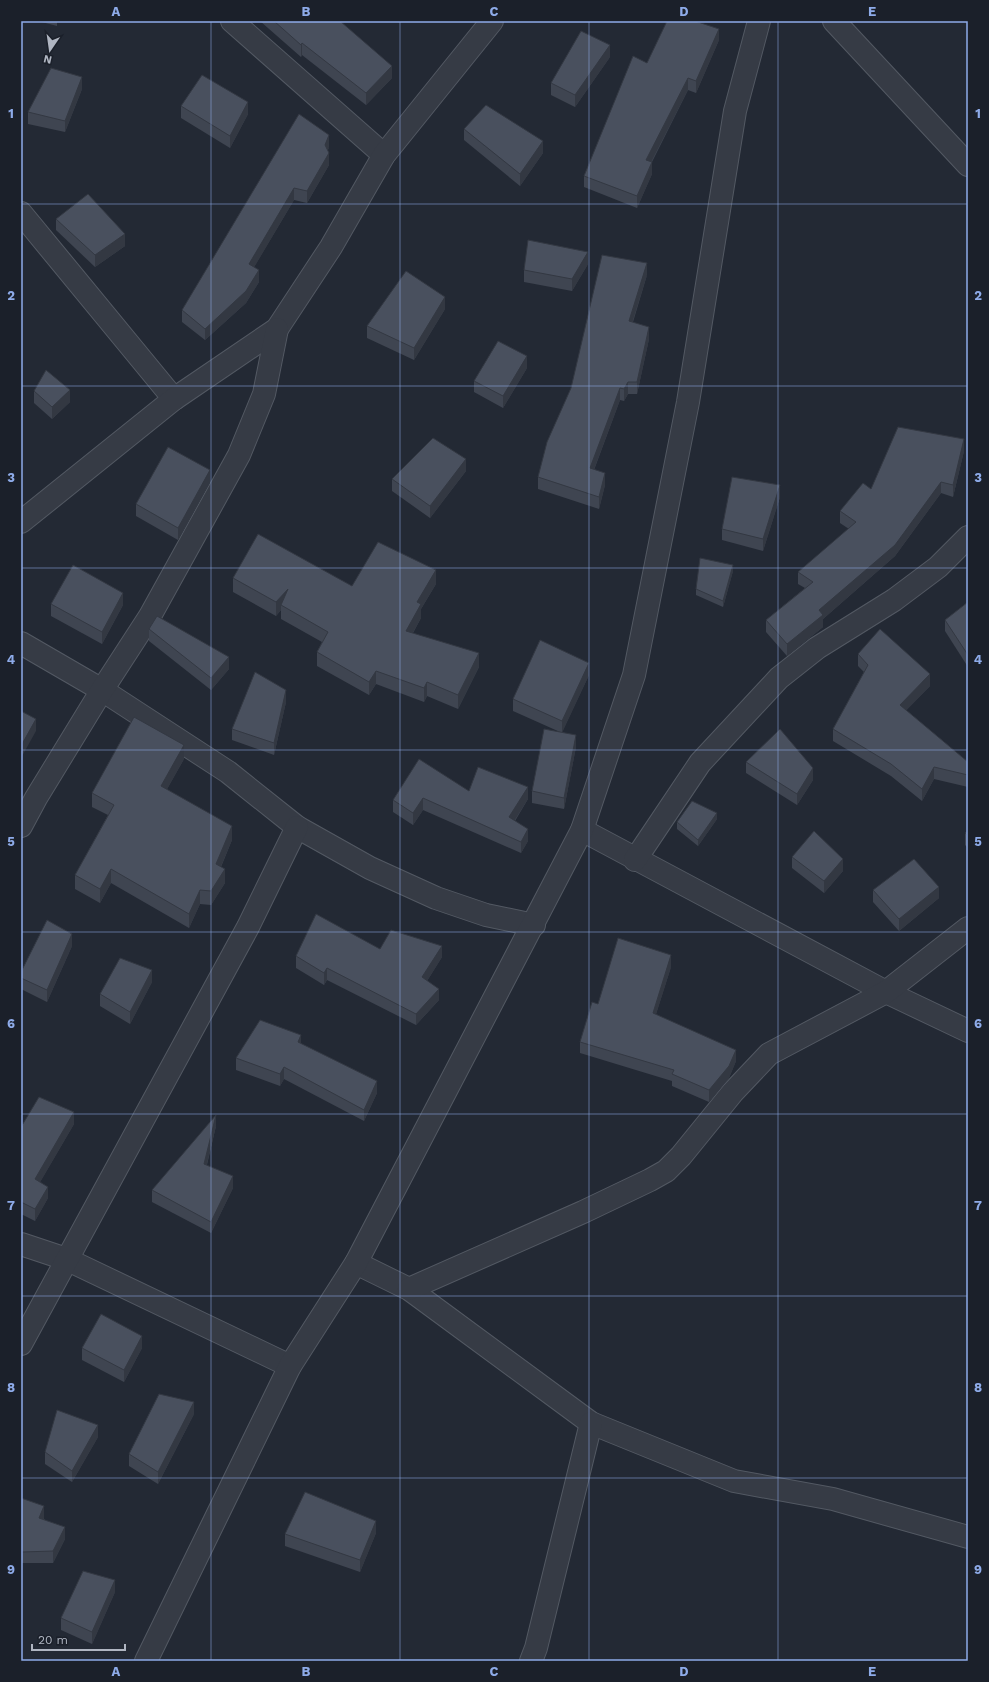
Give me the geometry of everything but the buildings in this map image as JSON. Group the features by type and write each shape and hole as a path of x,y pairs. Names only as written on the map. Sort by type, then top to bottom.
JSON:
{"street":[{"path":"232,21 384,155"},
{"path":"21,522 174,399 277,328 331,247 384,155 492,21"},
{"path":"146,1661 290,1366 356,1262 582,830 634,675 688,402 735,111 759,21"},
{"path":"834,21 968,166"},
{"path":"21,213 174,399"},
{"path":"21,826 36,798 102,690 150,616 239,455 264,394 277,328"},
{"path":"636,860 700,763 779,678 817,648 894,600 938,567 968,537"},
{"path":"21,644 102,690 228,772 297,826 370,868 436,898 486,915 534,924"},
{"path":"21,1344 248,927 297,826"},
{"path":"582,830 886,992 968,1031"},
{"path":"409,1289 582,1212 666,1171 682,1156 733,1092 769,1054 886,992 968,928"},
{"path":"21,1244 66,1259 290,1366"},
{"path":"356,1262 409,1289 591,1423 734,1481 833,1499 968,1537"},
{"path":"531,1661 536,1648 591,1423"}]}
